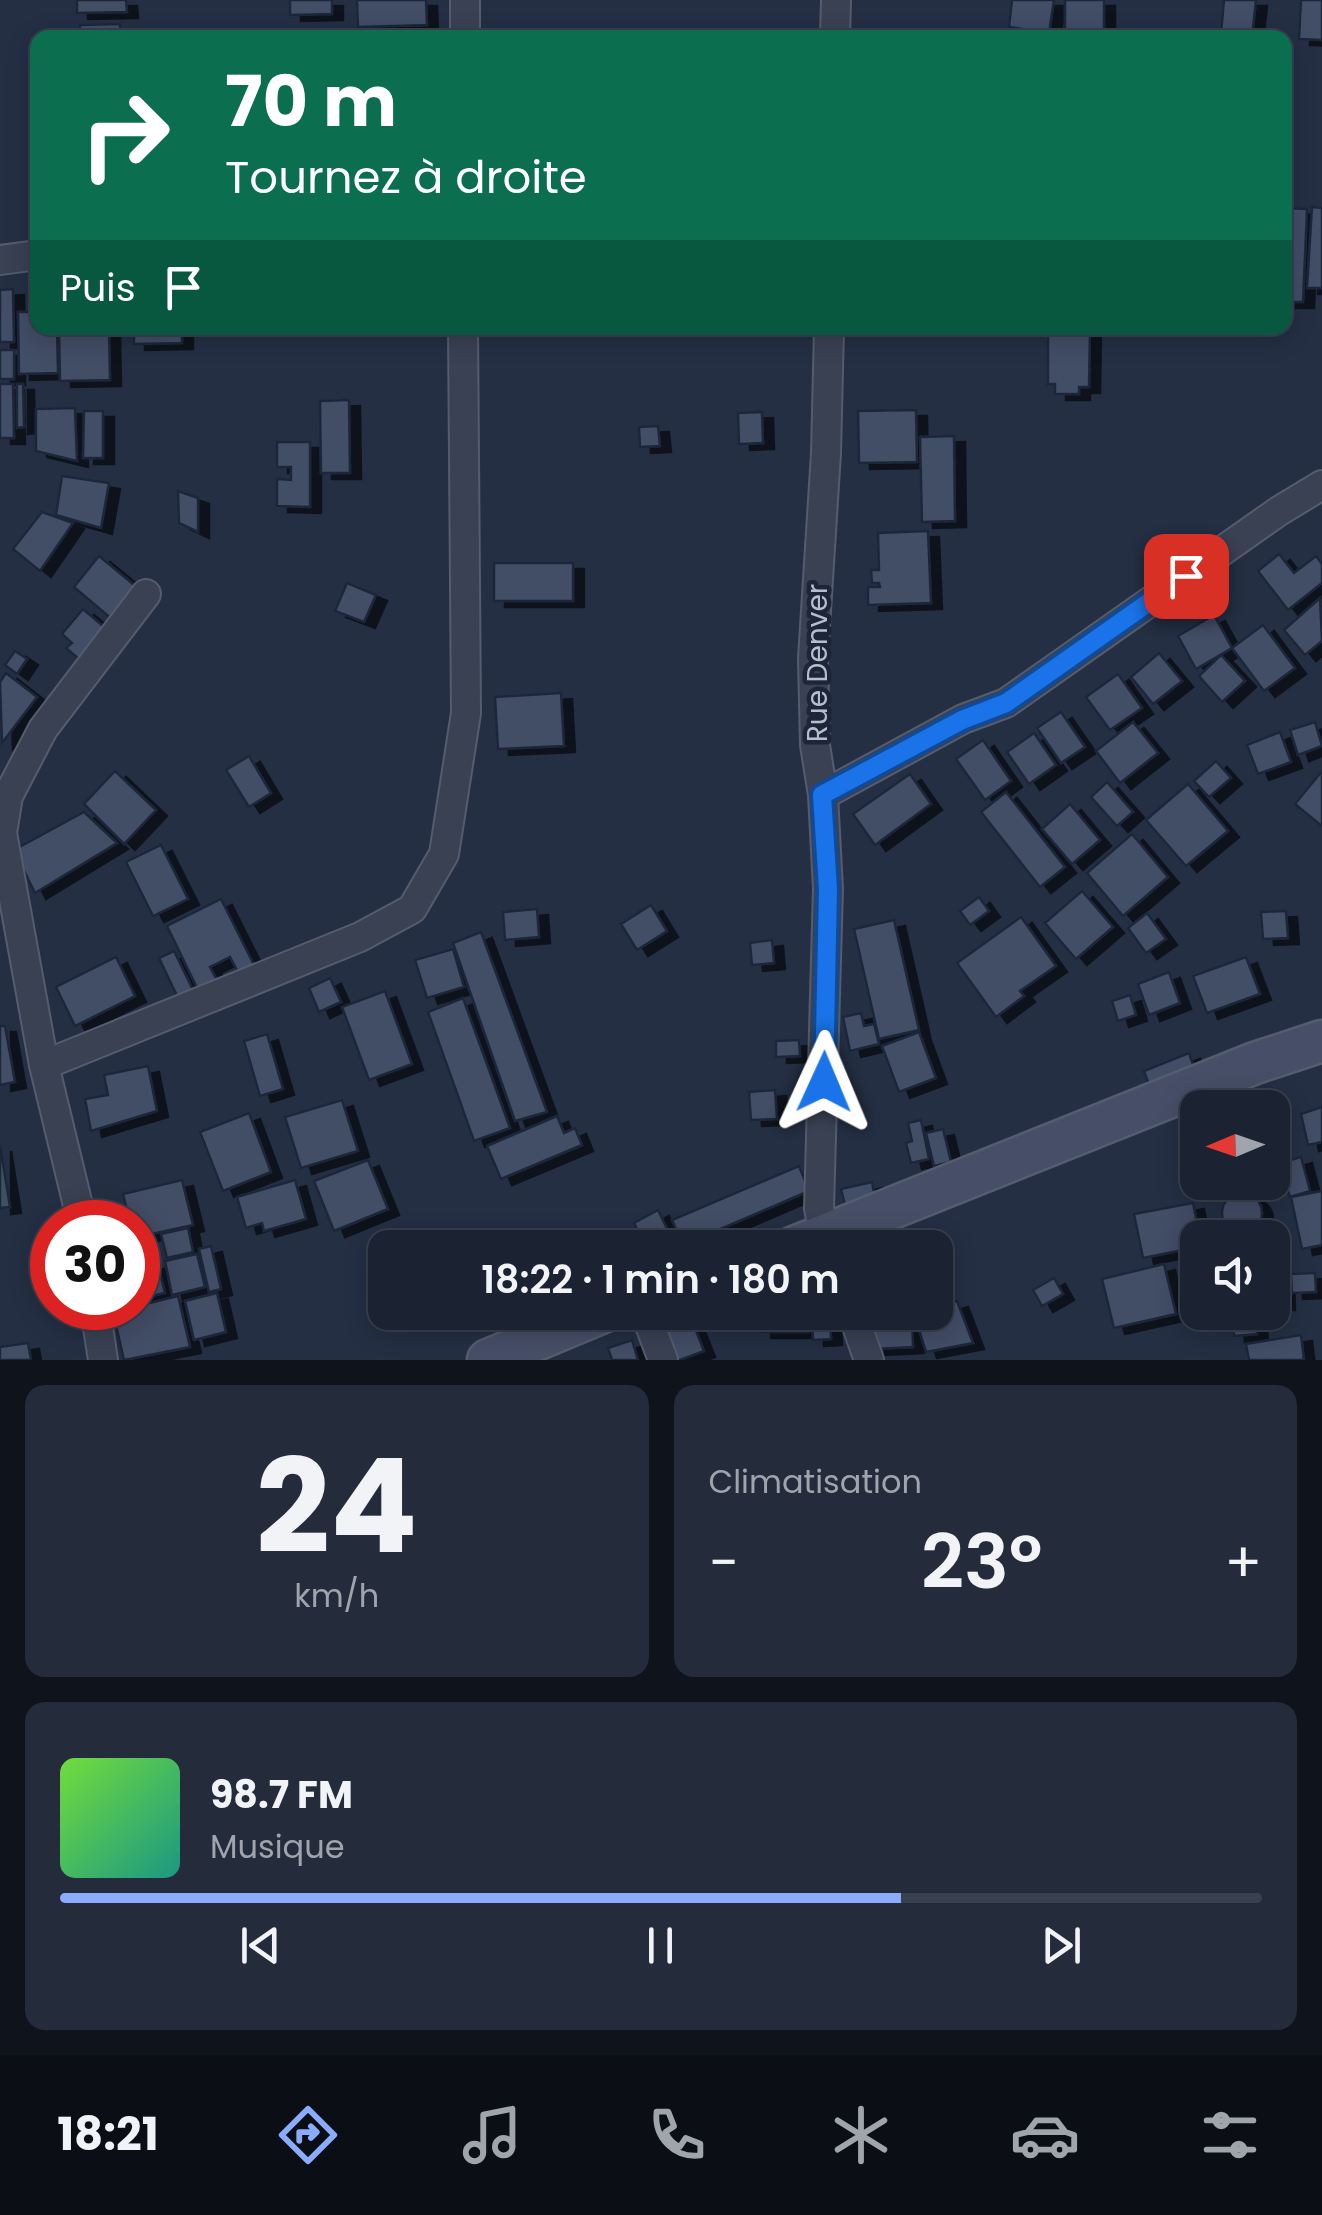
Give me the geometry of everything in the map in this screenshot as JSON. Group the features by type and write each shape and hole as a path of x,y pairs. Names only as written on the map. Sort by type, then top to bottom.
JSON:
{"main road":[{"path":"847,1230 1255,1063 1322,1041"},
{"path":"488,1360 560,1330"}],"street":[{"path":"465,30 466,0"},
{"path":"835,30 836,0"},
{"path":"0,260 30,256"},
{"path":"44,1065 360,936 412,909 428,882 444,854 466,713 463,335"},
{"name":"Rue Denver","path":"815,1230 828,889 815,745 814,658 826,453 828,335"},
{"path":"822,795 962,720 1006,703 1279,510 1322,484"},
{"path":"77,1200 44,1065 1,830 8,796 43,729 146,594"},
{"path":"98,1330 103,1360"},
{"path":"652,1330 663,1360"},
{"path":"858,1330 869,1360"}],"building":[{"path":"77,0 126,0 127,12 77,13"},
{"path":"290,0 332,0 332,14 290,15"},
{"path":"357,0 426,0 427,25 358,27"},
{"path":"1012,0 1054,0 1049,30 1009,27"},
{"path":"1065,0 1104,0 1104,30 1065,30"},
{"path":"1224,0 1256,0 1253,30 1221,30"},
{"path":"1301,0 1322,0 1322,40 1299,39"},
{"path":"120,24 120,30 80,30 80,25"},
{"path":"1312,207 1322,208 1322,288 1307,288"},
{"path":"1292,208 1307,209 1303,302 1292,302"},
{"path":"13,289 14,342 0,342 0,290"},
{"path":"18,312 30,312 30,335 57,335 58,373 19,374"},
{"path":"59,335 109,335 110,380 60,381"},
{"path":"134,335 182,335 182,343 134,344"},
{"path":"1048,335 1090,335 1089,387 1079,387 1079,394 1055,394 1055,384 1048,384"},
{"path":"0,350 14,350 14,379 0,379"},
{"path":"0,384 13,384 14,438 0,438"},
{"path":"17,384 23,384 24,427 17,428"},
{"path":"349,400 350,473 321,473 320,401"},
{"path":"75,408 77,461 36,451 36,409"},
{"path":"916,410 917,462 859,463 858,411"},
{"path":"84,411 103,411 103,458 83,458"},
{"path":"762,412 763,443 739,444 738,413"},
{"path":"658,426 660,446 640,447 639,427"},
{"path":"954,436 955,521 922,522 920,437"},
{"path":"277,442 310,442 310,507 277,506 277,479 291,480 291,467 277,467"},
{"path":"62,476 109,483 101,528 56,515"},
{"path":"178,491 198,498 198,532 179,523"},
{"path":"42,512 73,523 40,571 13,549"},
{"path":"928,531 931,603 868,605 868,587 880,587 879,583 872,583 871,570 879,570 878,533"},
{"path":"1279,554 1294,573 1316,556 1322,564 1322,583 1288,610 1258,571"},
{"path":"99,556 139,589 113,620 74,587"},
{"path":"494,563 573,563 573,601 494,601"},
{"path":"347,583 376,595 364,622 335,611"},
{"path":"1320,598 1322,641 1305,655 1284,630"},
{"path":"83,609 104,627 79,659 66,648 72,643 62,634"},
{"path":"1214,615 1232,648 1196,669 1178,636"},
{"path":"1263,625 1295,668 1264,691 1232,648"},
{"path":"15,651 27,659 17,674 5,665"},
{"path":"1159,653 1182,681 1153,704 1131,677"},
{"path":"1221,655 1245,681 1222,702 1199,676"},
{"path":"6,673 37,697 2,743 0,682"},
{"path":"1118,674 1142,708 1110,730 1086,697"},
{"path":"561,693 564,746 498,749 495,697"},
{"path":"1061,712 1085,747 1061,763 1037,728"},
{"path":"1133,722 1158,753 1120,783 1096,751"},
{"path":"1315,722 1322,746 1298,755 1290,730"},
{"path":"1280,732 1291,762 1258,774 1247,745"},
{"path":"1034,733 1056,765 1029,784 1007,752"},
{"path":"983,740 1011,781 985,800 956,759"},
{"path":"249,756 271,793 249,807 226,770"},
{"path":"1216,761 1231,778 1209,797 1194,781"},
{"path":"115,771 156,810 124,844 84,804"},
{"path":"1322,771 1322,826 1295,804"},
{"path":"910,774 931,804 875,845 853,814"},
{"path":"1107,782 1133,812 1117,826 1091,797"},
{"path":"1188,784 1228,831 1186,866 1146,820"},
{"path":"1006,792 1065,867 1040,887 981,812"},
{"path":"1070,804 1100,840 1072,864 1042,829"},
{"path":"84,812 117,843 35,893 14,850"},
{"path":"1132,834 1168,877 1123,916 1087,873"},
{"path":"161,845 188,899 153,916 126,862"},
{"path":"1082,891 1113,927 1076,959 1045,923"},
{"path":"979,897 989,911 970,925 960,911"},
{"path":"221,899 256,969 240,976 230,957 210,967 220,986 201,996 167,926"},
{"path":"651,905 667,931 637,950 621,924"},
{"path":"537,909 539,937 505,940 503,912"},
{"path":"1286,911 1288,938 1263,939 1261,912"},
{"path":"1147,913 1166,939 1146,953 1128,928"},
{"path":"1021,917 1056,966 1020,991 1024,996 996,1017 957,963"},
{"path":"894,920 919,1030 879,1039 854,929"},
{"path":"481,932 547,1112 515,1121 453,943"},
{"path":"772,940 774,963 752,965 750,943"},
{"path":"453,949 464,987 427,998 415,960"},
{"path":"174,951 195,994 180,1002 159,958"},
{"path":"116,957 135,996 75,1026 56,987"},
{"path":"1246,957 1260,994 1207,1013 1193,976"},
{"path":"1169,972 1180,1003 1149,1015 1138,984"},
{"path":"330,978 341,1002 319,1012 309,988"},
{"path":"385,991 412,1064 369,1080 342,1007"},
{"path":"1130,995 1136,1015 1118,1021 1112,1001"},
{"path":"463,998 510,1128 474,1141 428,1012"},
{"path":"861,1013 864,1026 874,1024 879,1044 850,1051 843,1017"},
{"path":"0,1026 5,1026 15,1082 0,1085"},
{"path":"919,1032 936,1078 899,1092 882,1046"},
{"path":"267,1034 283,1089 260,1096 244,1041"},
{"path":"799,1040 800,1056 776,1057 776,1041"},
{"path":"1189,1053 1194,1067 1149,1085 1144,1071"},
{"path":"148,1066 157,1111 91,1131 85,1099 108,1095 104,1075"},
{"path":"775,1090 777,1119 751,1120 749,1092"},
{"path":"342,1100 358,1151 301,1168 285,1117"},
{"path":"1322,1107 1322,1142 1308,1145 1301,1114"},
{"path":"249,1113 271,1172 223,1191 200,1132"},
{"path":"557,1116 564,1133 575,1128 582,1145 501,1179 487,1146"},
{"path":"921,1120 929,1159 911,1163 906,1143 912,1141 908,1123"},
{"path":"943,1129 951,1162 934,1166 926,1133"},
{"path":"0,1145 10,1207 0,1208"},
{"path":"1301,1157 1310,1191 1290,1197 1290,1160"},
{"path":"368,1160 388,1209 334,1231 314,1181"},
{"path":"799,1166 809,1191 718,1230 676,1230 672,1220"},
{"path":"182,1180 193,1225 160,1232 160,1200 124,1200 123,1194"},
{"path":"295,1180 306,1219 264,1231 262,1223 246,1228 237,1197"},
{"path":"872,1182 875,1198 845,1205 841,1189"},
{"path":"1322,1191 1322,1245 1302,1249 1291,1197"},
{"path":"1227,1200 1257,1200 1260,1220 1224,1220"},
{"path":"1193,1203 1196,1220 1180,1220 1180,1251 1143,1258 1134,1214"},
{"path":"658,1210 668,1230 637,1230 634,1223"},
{"path":"188,1228 193,1252 167,1258 161,1234"},
{"path":"211,1246 221,1289 209,1292 199,1249"},
{"path":"197,1254 205,1287 172,1295 165,1261"},
{"path":"1164,1264 1176,1314 1114,1328 1102,1279"},
{"path":"1315,1273 1316,1292 1292,1293 1291,1274"},
{"path":"1054,1278 1063,1294 1042,1306 1033,1290"},
{"path":"217,1293 226,1332 194,1340 185,1301"},
{"path":"178,1296 190,1347 124,1360 117,1330 160,1330 160,1300"},
{"path":"957,1301 973,1343 926,1352 919,1330 953,1330 953,1302"},
{"path":"696,1330 704,1351 680,1360 655,1360 644,1331"},
{"path":"760,1330 809,1330 809,1332"},
{"path":"813,1330 831,1330 831,1339 813,1340"},
{"path":"873,1330 912,1330 913,1347 874,1349"},
{"path":"1234,1330 1257,1330 1257,1334 1234,1336"},
{"path":"1301,1335 1304,1360 1249,1360 1246,1344"},
{"path":"632,1340 638,1360 612,1360 608,1348"},
{"path":"28,1343 31,1360 0,1360 0,1347"}],"route":[{"path":"824,1082 828,889 822,795 962,720 1006,703 1186,576"}]}
